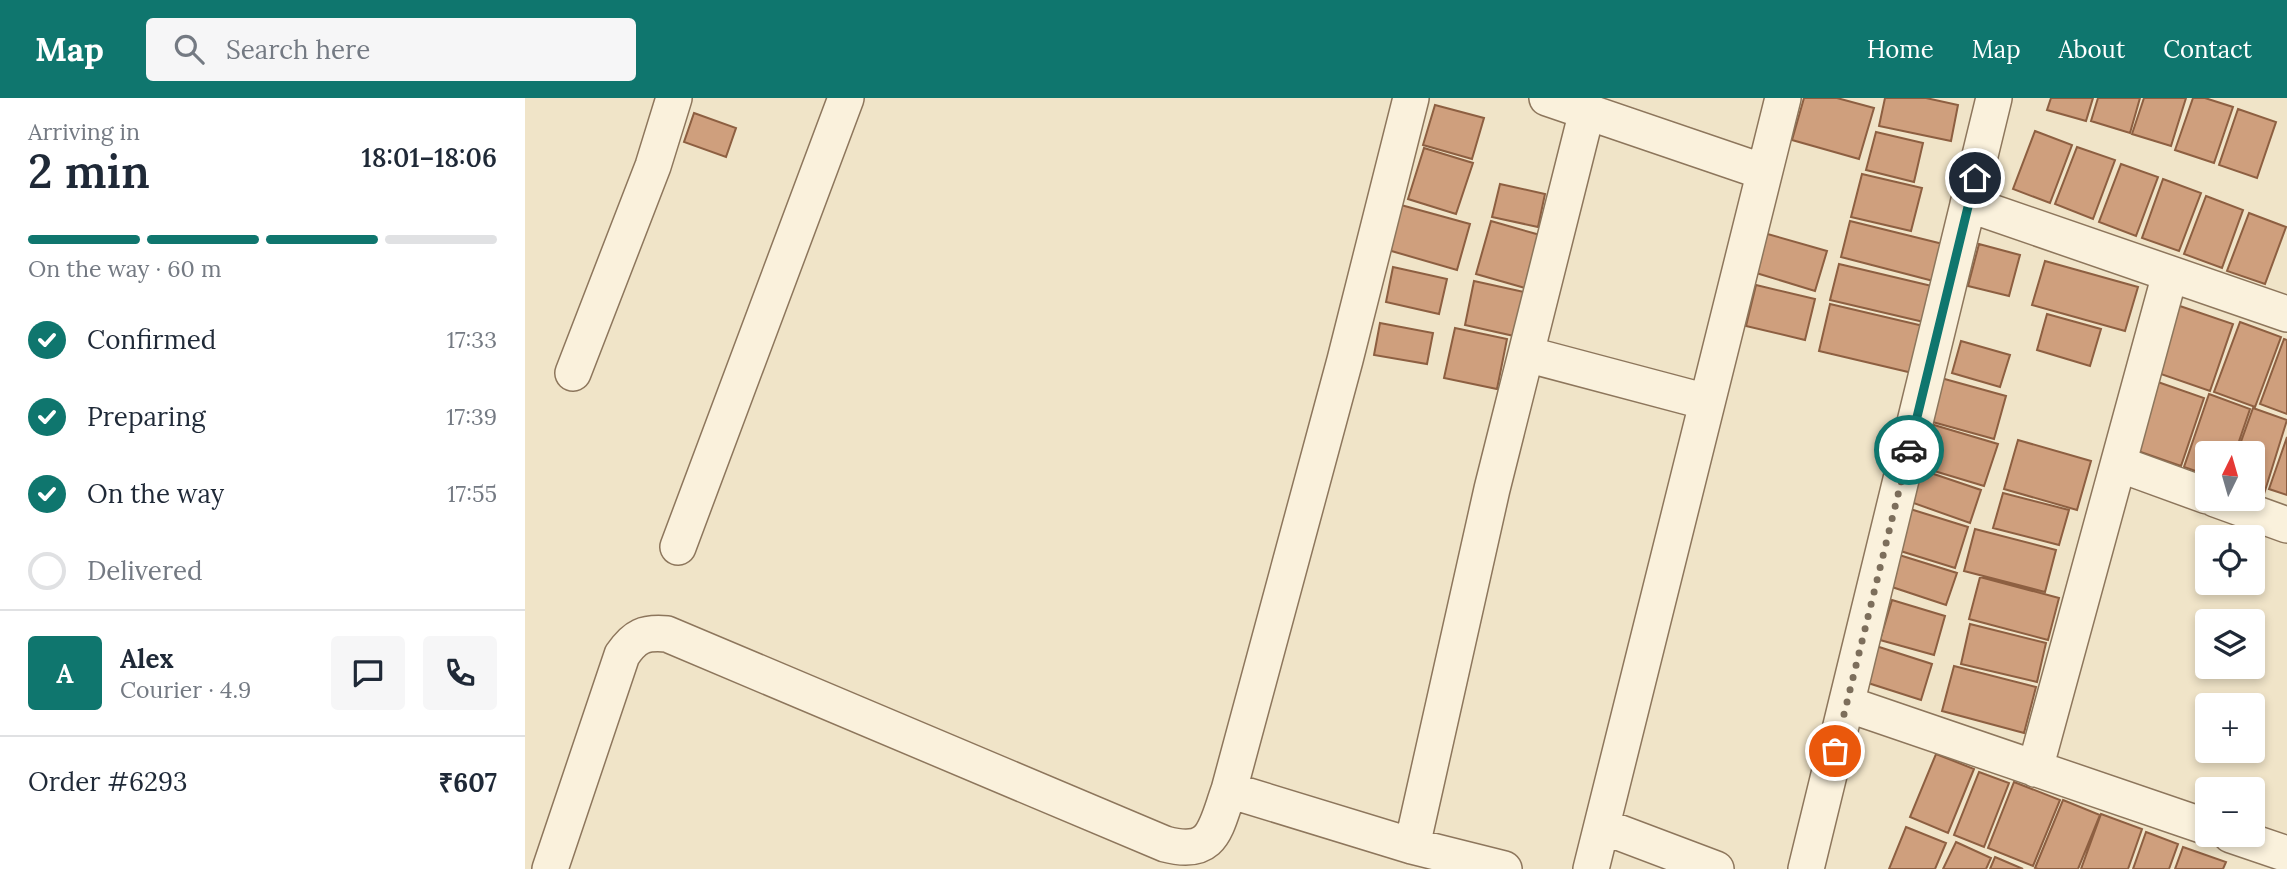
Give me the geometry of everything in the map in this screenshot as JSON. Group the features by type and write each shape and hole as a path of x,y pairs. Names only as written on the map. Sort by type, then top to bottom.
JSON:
{"street":[{"path":"573,373 653,166 674,98"},
{"path":"678,547 846,98"},
{"path":"550,869 622,654 633,639 648,632 667,634 1184,849 1201,846 1213,835 1229,790 1345,360 1411,98"},
{"path":"1547,98 1764,172"},
{"path":"1591,869 1783,98"},
{"path":"1806,869 1994,98"},
{"path":"1412,846 1492,489 1587,111"},
{"path":"1968,204 2287,314"},
{"path":"2035,769 2170,274"},
{"path":"1526,354 1707,402"},
{"path":"2119,464 2195,492"},
{"path":"2248,511 2287,525"},
{"path":"1847,704 2195,823"},
{"path":"1229,790 1412,846 1504,869"},
{"path":"1602,826 1716,869"},
{"path":"2265,847 2287,854"}],"building":[{"path":"1804,98 1837,98 1874,108 1859,159 1792,140"},
{"path":"1885,98 1926,98 1958,105 1951,141 1879,126"},
{"path":"2051,98 2093,98 2086,121 2047,110"},
{"path":"2098,98 2140,98 2130,133 2091,121"},
{"path":"2144,98 2186,98 2171,146 2132,134"},
{"path":"2193,98 2205,98 2233,107 2214,163 2175,150"},
{"path":"1435,105 1484,118 1472,159 1423,145"},
{"path":"2238,109 2276,122 2257,178 2219,165"},
{"path":"694,113 736,128 726,157 684,142"},
{"path":"2035,131 2072,145 2050,203 2013,189"},
{"path":"1876,132 1923,143 1914,182 1866,170"},
{"path":"2077,147 2115,160 2093,219 2055,204"},
{"path":"1424,148 1473,163 1456,214 1408,199"},
{"path":"2121,164 2158,177 2136,236 2099,222"},
{"path":"1862,174 1922,188 1911,231 1851,217"},
{"path":"2163,179 2201,193 2179,251 2142,238"},
{"path":"1500,184 1545,194 1538,227 1492,217"},
{"path":"2206,196 2243,210 2222,268 2184,254"},
{"path":"1401,205 1470,224 1457,270 1388,250"},
{"path":"2249,213 2286,227 2265,284 2227,271"},
{"path":"1491,221 1540,235 1525,288 1476,274"},
{"path":"1850,221 1951,246 1941,283 1841,257"},
{"path":"1764,233 1827,251 1815,291 1753,272"},
{"path":"1979,244 2020,255 2009,296 1968,286"},
{"path":"2045,261 2138,287 2125,331 2032,305"},
{"path":"1839,264 1936,287 1928,323 1830,300"},
{"path":"1393,267 1447,279 1439,314 1386,302"},
{"path":"1474,281 1524,292 1514,336 1465,325"},
{"path":"1756,285 1815,299 1805,340 1746,326"},
{"path":"1830,304 1932,328 1921,375 1819,351"},
{"path":"2174,304 2233,324 2210,391 2152,371"},
{"path":"2047,314 2101,329 2090,366 2037,350"},
{"path":"2240,322 2281,337 2255,407 2214,392"},
{"path":"1380,323 1433,333 1427,364 1374,355"},
{"path":"1455,328 1507,339 1497,389 1444,378"},
{"path":"2284,339 2287,340 2287,414 2260,404"},
{"path":"1961,341 2010,355 2000,387 1952,373"},
{"path":"1941,378 2006,396 1994,439 1929,421"},
{"path":"2155,381 2204,398 2181,466 2132,449"},
{"path":"2209,394 2250,409 2239,441 2195,441 2195,471 2184,467"},
{"path":"2253,408 2287,420 2265,491 2265,441 2241,441"},
{"path":"1924,422 1998,444 1984,486 1911,464"},
{"path":"2287,437 2287,495 2269,489"},
{"path":"2018,440 2091,461 2077,510 2004,489"},
{"path":"1916,468 1981,490 1970,523 1905,500"},
{"path":"2003,493 2069,510 2059,545 1993,528"},
{"path":"1907,508 1968,527 1955,568 1894,549"},
{"path":"1975,529 2056,550 2045,592 1964,571"},
{"path":"1896,554 1957,573 1946,605 1886,585"},
{"path":"1980,577 2059,598 2048,640 1969,619"},
{"path":"1892,600 1945,616 1934,655 1880,640"},
{"path":"1970,624 2046,643 2037,682 1961,664"},
{"path":"1876,646 1932,664 1921,700 1865,682"},
{"path":"1954,666 2036,687 2024,733 1942,711"},
{"path":"1936,754 1974,769 1948,833 1910,817"},
{"path":"1979,772 2009,783 1984,847 1954,835"},
{"path":"2014,782 2060,800 2033,866 1988,848"},
{"path":"2063,800 2100,815 2078,869 2035,868"},
{"path":"2101,814 2142,829 2128,869 2081,869"},
{"path":"1906,827 1946,843 1935,869 1889,869"},
{"path":"2146,832 2178,844 2169,869 2133,869"},
{"path":"1956,842 1991,858 1986,869 1943,869"},
{"path":"2183,847 2226,862 2223,869 2175,869"},
{"path":"1995,857 2023,869 1990,869"}],"way so far":[{"path":"1835,751 1909,450"}],"route":[{"path":"1909,450 1975,178"}]}
